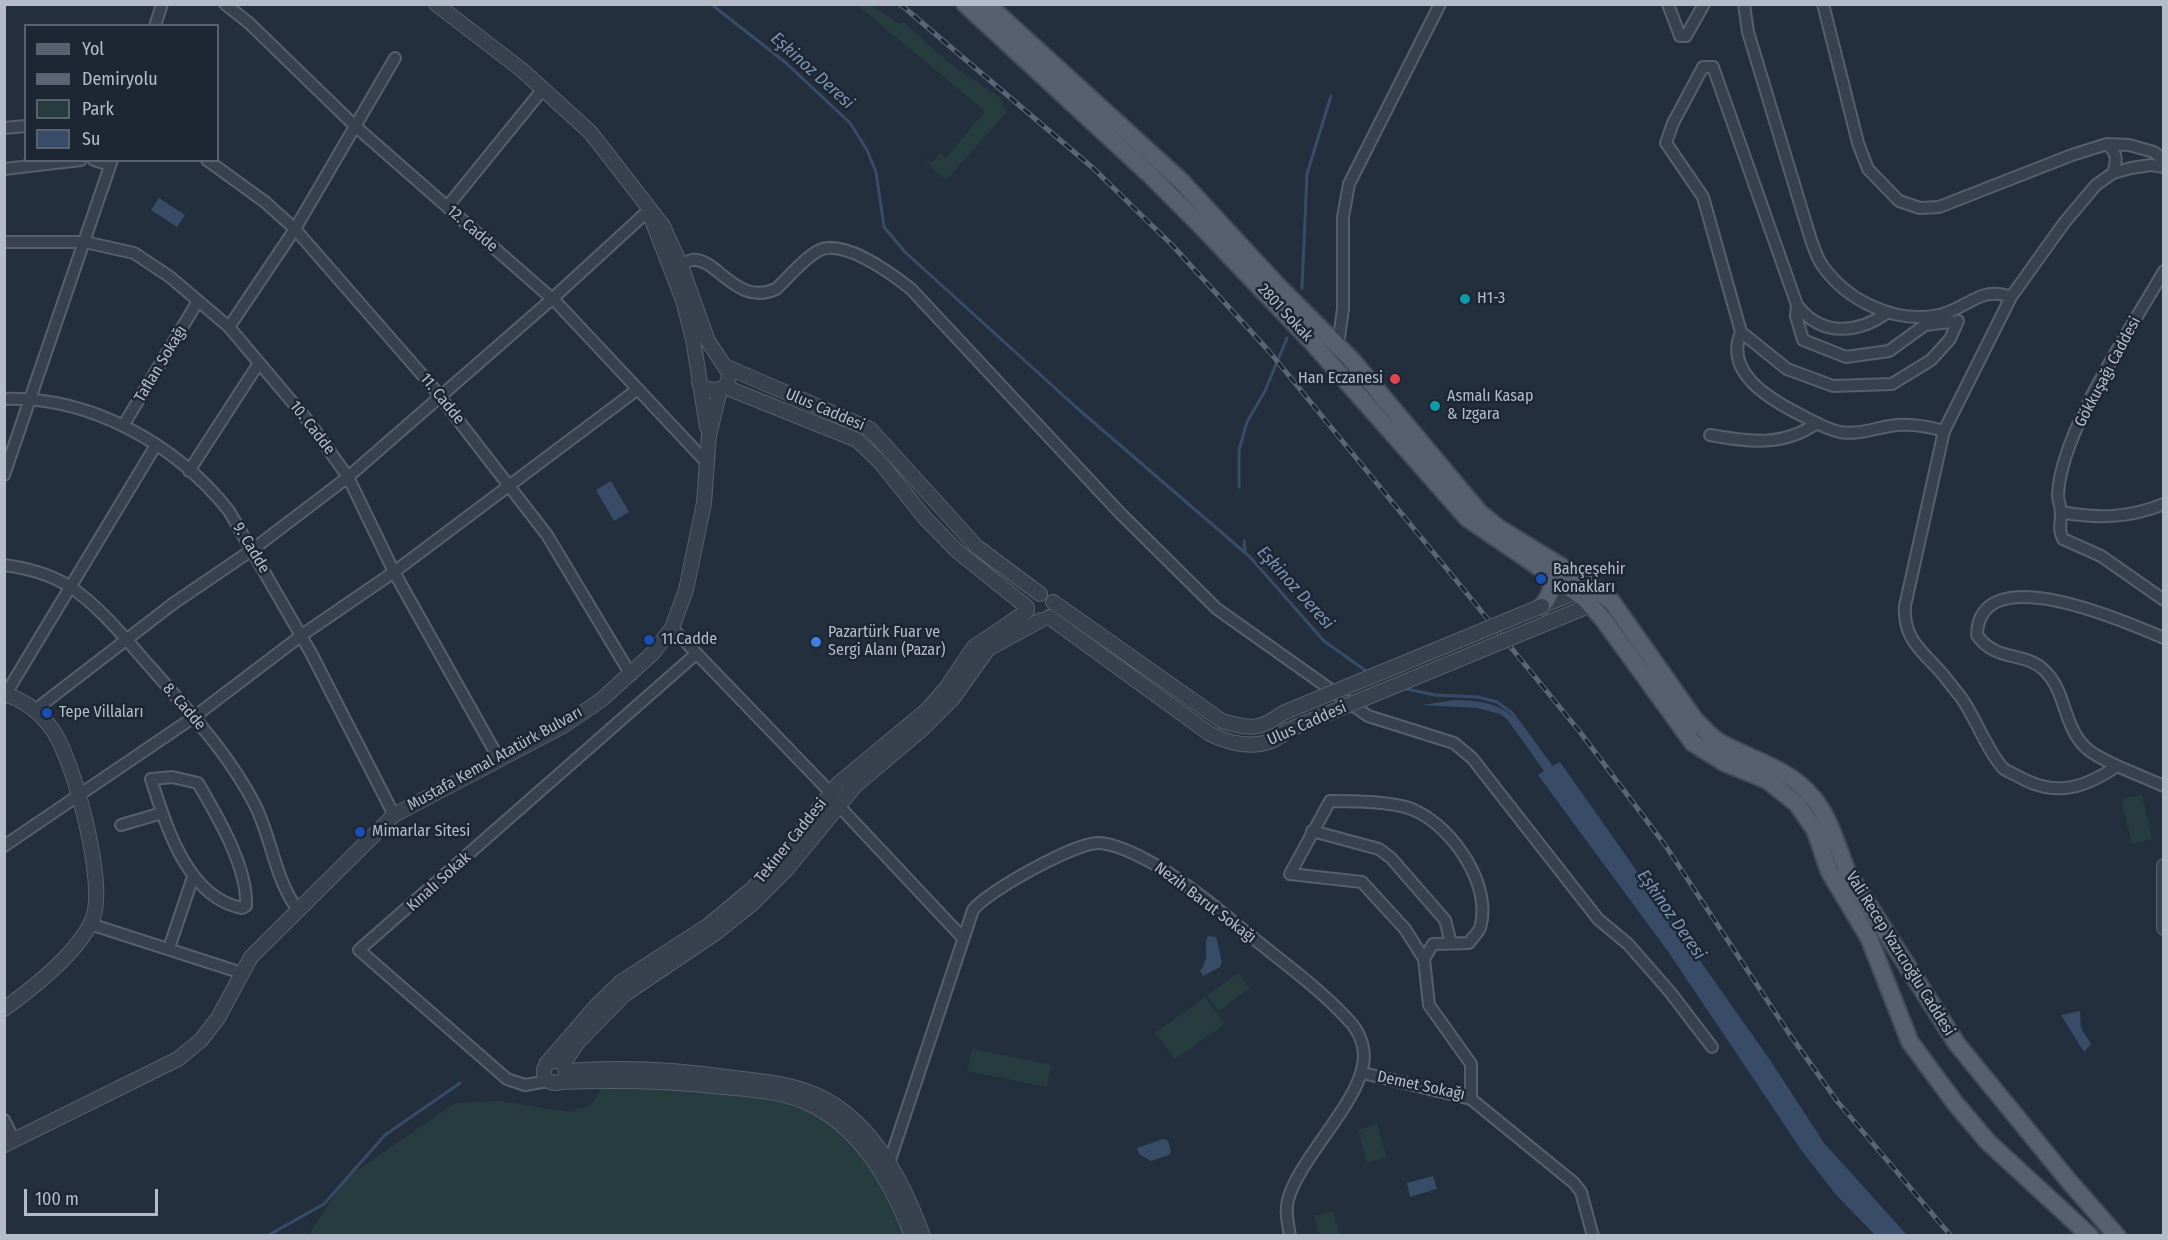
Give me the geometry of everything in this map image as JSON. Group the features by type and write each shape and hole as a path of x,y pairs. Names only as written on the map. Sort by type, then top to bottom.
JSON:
{"main road":[{"name":"2801 Sokak","path":"965,4 1150,175 1296,325 1467,518 1549,572 1586,593"},
{"name":"2801 Sokak","path":"987,4 1181,181 1278,286 1338,345 1479,512 1586,593 1603,619"},
{"path":"1296,325 1311,331 1331,350 1338,345"},
{"path":"1542,606 1551,592 1552,580 1549,572"},
{"name":"Vali Recep Yazıcıoğlu Caddesi","path":"1586,593 1616,606 1695,720 1718,741 1772,766 1814,798 1837,842 1848,873 1945,1027 2068,1180 2117,1236"},
{"name":"Vali Recep Yazıcıoğlu Caddesi","path":"1603,619 1693,743 1717,759 1767,780 1803,811 1815,830 1829,871 1869,938 1910,1042 1955,1103 1988,1142 2090,1236"}],"street":[{"path":"156,24 162,4"},
{"name":"12. Cadde","path":"225,4 249,23 356,126 552,299 708,464"},
{"path":"436,4 543,89 590,132 649,210 653,230 677,268 708,341 725,365 729,377 722,388 709,435"},
{"path":"1338,345 1342,309 1343,218 1349,184 1440,4"},
{"path":"1668,4 1675,28 1680,36 1686,36 1704,4"},
{"path":"1744,4 1748,32 1811,240 1821,264 1841,288 1864,302 1888,312 1912,317 1938,315 1957,309 1989,292 2011,297"},
{"path":"1823,4 1858,143 1868,169 1899,201 1920,208 1939,207 2072,155 2108,144 2137,147 2154,152 2163,160"},
{"path":"229,327 295,230 395,58"},
{"path":"1797,305 1796,316 1803,340 1846,357 1889,351 1924,325 1958,321 1950,339 1931,360 1892,384 1833,387 1787,369 1741,332 1702,197 1666,143 1673,123 1702,67 1713,67 1797,305 1806,317 1833,329 1860,328 1888,312"},
{"path":"447,207 543,89"},
{"path":"4,128 24,126"},
{"path":"2108,144 2115,151 2117,160 2113,173"},
{"path":"4,170 66,162"},
{"name":"11. Cadde","path":"210,162 265,202 295,230 441,397 547,535 631,675"},
{"path":"4,475 111,163"},
{"path":"2116,766 2094,781 2067,789 2036,785 2003,768 1963,700 1938,669 1918,650 1907,631 1905,606 1944,431 2011,297 2064,223 2096,185 2113,173 2151,165 2163,167"},
{"path":"35,710 174,603 252,550 348,477 552,299 649,210"},
{"name":"10. Cadde","path":"4,242 84,242 134,253 170,277 229,327 309,422 348,477 394,572 499,759"},
{"path":"677,268 690,260 699,261 733,284 759,294 768,293 776,289 817,251 837,248 854,254 902,282 948,327 1120,513 1217,609 1368,716 1454,743 1472,758 1598,919 1642,960 1712,1047"},
{"path":"677,268 693,339 709,435"},
{"name":"Gökkuşağı Caddesi","path":"2163,271 2081,417 2061,472 2058,497 2061,512 2058,529 2063,539 2101,556 2163,600"},
{"name":"Taflan Sokağı","path":"123,426 198,301"},
{"path":"1741,332 1736,344 1744,372 1759,392 1817,423 1838,431 1859,433 1892,425 1927,426 1944,431"},
{"path":"698,377 708,360 725,365"},
{"path":"189,471 259,363"},
{"name":"Ulus Caddesi","path":"725,365 870,429 977,547 1040,594 1048,596 1053,602 1222,721 1254,727 1267,726 1283,713 1542,606 1586,593"},
{"path":"698,377 706,389 722,388"},
{"name":"Ulus Caddesi","path":"722,388 862,444 956,550 1027,609 1033,618 1045,619 1210,734 1225,741 1275,742 1288,730 1552,621 1586,593"},
{"path":"4,846 194,717 302,635 394,572 638,389"},
{"name":"9. Cadde","path":"4,399 32,398 81,407 123,426 156,445 215,494 229,511 302,635 394,815"},
{"path":"1710,435 1749,442 1799,436 1817,423"},
{"name":"Mustafa Kemal Atatürk Bulvarı","path":"10,1143 178,1059 201,1040 218,1018 251,957 394,815 563,726 631,675 653,653 672,628 686,590 704,503 709,435"},
{"path":"4,1009 55,966 90,924 96,906 97,883 78,795 61,744 35,710 5,695 156,445"},
{"path":"2061,512 2107,518 2145,512 2163,504"},
{"name":"8. Cadde","path":"4,565 33,570 70,587 126,640 194,717 249,792 264,824 287,894 298,910"},
{"path":"1027,609 1032,596 1040,594"},
{"path":"2163,638 2088,609 2058,600 2029,597 2004,600 1986,607 1977,622 1977,635 1995,653 2018,658 2042,669 2056,684 2078,740 2091,753 2163,786"},
{"path":"1045,619 1053,610 1053,602"},
{"name":"Tekiner Caddesi","path":"559,1075 576,1044 625,994 717,932 752,904 787,869 834,799 846,776 926,711 947,687 974,647 1027,609"},
{"name":"Tekiner Caddesi","path":"559,1075 556,1061 546,1064 598,1004 621,982 710,925 752,889 834,799 855,786 930,721 953,698 988,649 1045,619"},
{"path":"672,628 963,938"},
{"name":"Kınalı Sokak","path":"559,1075 525,1085 507,1079 359,950 696,654"},
{"path":"172,777 198,783 220,822 239,869 246,896 246,906 242,908 227,905 193,877 162,813 151,778 172,777"},
{"name":"Demet Sokağı","path":"1363,1073 1471,1099 1471,1064 1429,1005 1424,959 1405,929 1362,882 1290,874 1330,801 1361,801 1416,810 1454,843 1473,870 1482,893 1480,928 1469,943 1433,944 1424,959"},
{"path":"121,825 162,813"},
{"path":"1312,831 1379,849 1391,858 1444,920 1451,944"},
{"name":"Nezih Barut Sokağı","path":"885,1169 972,910 980,901 995,891 1078,846 1101,843 1119,848 1164,871 1213,906 1316,988 1353,1025 1364,1048 1363,1073"},
{"path":"2163,866 2163,928"},
{"path":"169,948 193,877"},
{"path":"90,924 242,973"},
{"path":"576,1044 578,1061 592,1070"},
{"name":"Tekiner Caddesi","path":"559,1075 592,1070 667,1070 764,1082 808,1092 837,1107 850,1117 879,1148 912,1236"},
{"path":"1290,1236 1286,1215 1294,1184 1363,1073"},
{"name":"Tekiner Caddesi","path":"559,1075 669,1082 791,1097 823,1112 847,1130 885,1169 923,1236"},
{"path":"1471,1099 1574,1183 1581,1192 1593,1236"},
{"path":"4,1120 10,1143"}],"green space":[{"path":"857,5 870,5 900,24 903,22 949,63 999,97 1007,112 946,180 922,158 932,163 940,153 946,158 985,111"},
{"path":"2142,795 2152,839 2132,844 2121,799"},
{"path":"1238,973 1250,988 1219,1011 1207,996"},
{"path":"1205,997 1225,1024 1175,1059 1155,1033"},
{"path":"972,1049 1051,1065 1047,1087 967,1071"},
{"path":"611,1075 788,1089 897,1164 914,1235 308,1236 346,1178 455,1103 499,1101 570,1112 591,1105"},
{"path":"1377,1124 1387,1157 1367,1163 1358,1130"},
{"path":"1333,1211 1340,1235 1320,1235 1314,1216"}],"water":[{"path":"159,198 185,215 177,227 151,210"},
{"path":"611,481 629,512 614,521 596,490"},
{"path":"1455,700 1475,701 1503,710 1522,726 1552,766 1560,762 1770,1060 1824,1143 1907,1235 1875,1235 1837,1196 1802,1151 1667,950 1538,775 1544,771 1507,719 1500,714 1477,708 1422,705"},
{"path":"1208,936 1216,937 1222,962 1220,967 1203,976 1200,971 1204,965"},
{"path":"2080,1011 2081,1028 2091,1044 2084,1052 2061,1015"},
{"path":"1163,1139 1168,1141 1171,1151 1169,1155 1151,1161 1139,1154 1137,1148"},
{"path":"1433,1176 1437,1189 1410,1197 1407,1183"}],"waterway":[{"name":"Eşkinoz Deresi","path":"711,4 786,63 850,123 867,150 876,172 884,227 905,252 1077,408 1250,557 1324,641 1369,673"},
{"path":"1302,288 1307,174 1331,96"},
{"path":"1239,487 1239,450 1247,422 1265,391 1287,338"},
{"path":"1244,541 1245,551"},
{"name":"Eşkinoz Deresi","path":"1402,688 1435,695 1478,697 1497,702 1512,713 1550,765"},
{"path":"267,1236 324,1204 385,1135 460,1083"}],"railway":[{"path":"900,4 1093,168 1172,245 1268,350 1580,732 1665,845 1788,1032 1837,1101 1951,1236"}],"place":[{"name":"H1-3","path":"1465,299"},
{"name":"Han Eczanesi","path":"1395,379"},
{"name":"Asmalı Kasap & Izgara","path":"1435,406"},
{"name":"Bahçeşehir Konakları","path":"1541,579"},
{"name":"11.Cadde","path":"649,640"},
{"name":"Pazartürk Fuar ve Sergi Alanı (Pazar)","path":"816,642"},
{"name":"Tepe Villaları","path":"47,713"},
{"name":"Mimarlar Sitesi","path":"360,832"}]}
